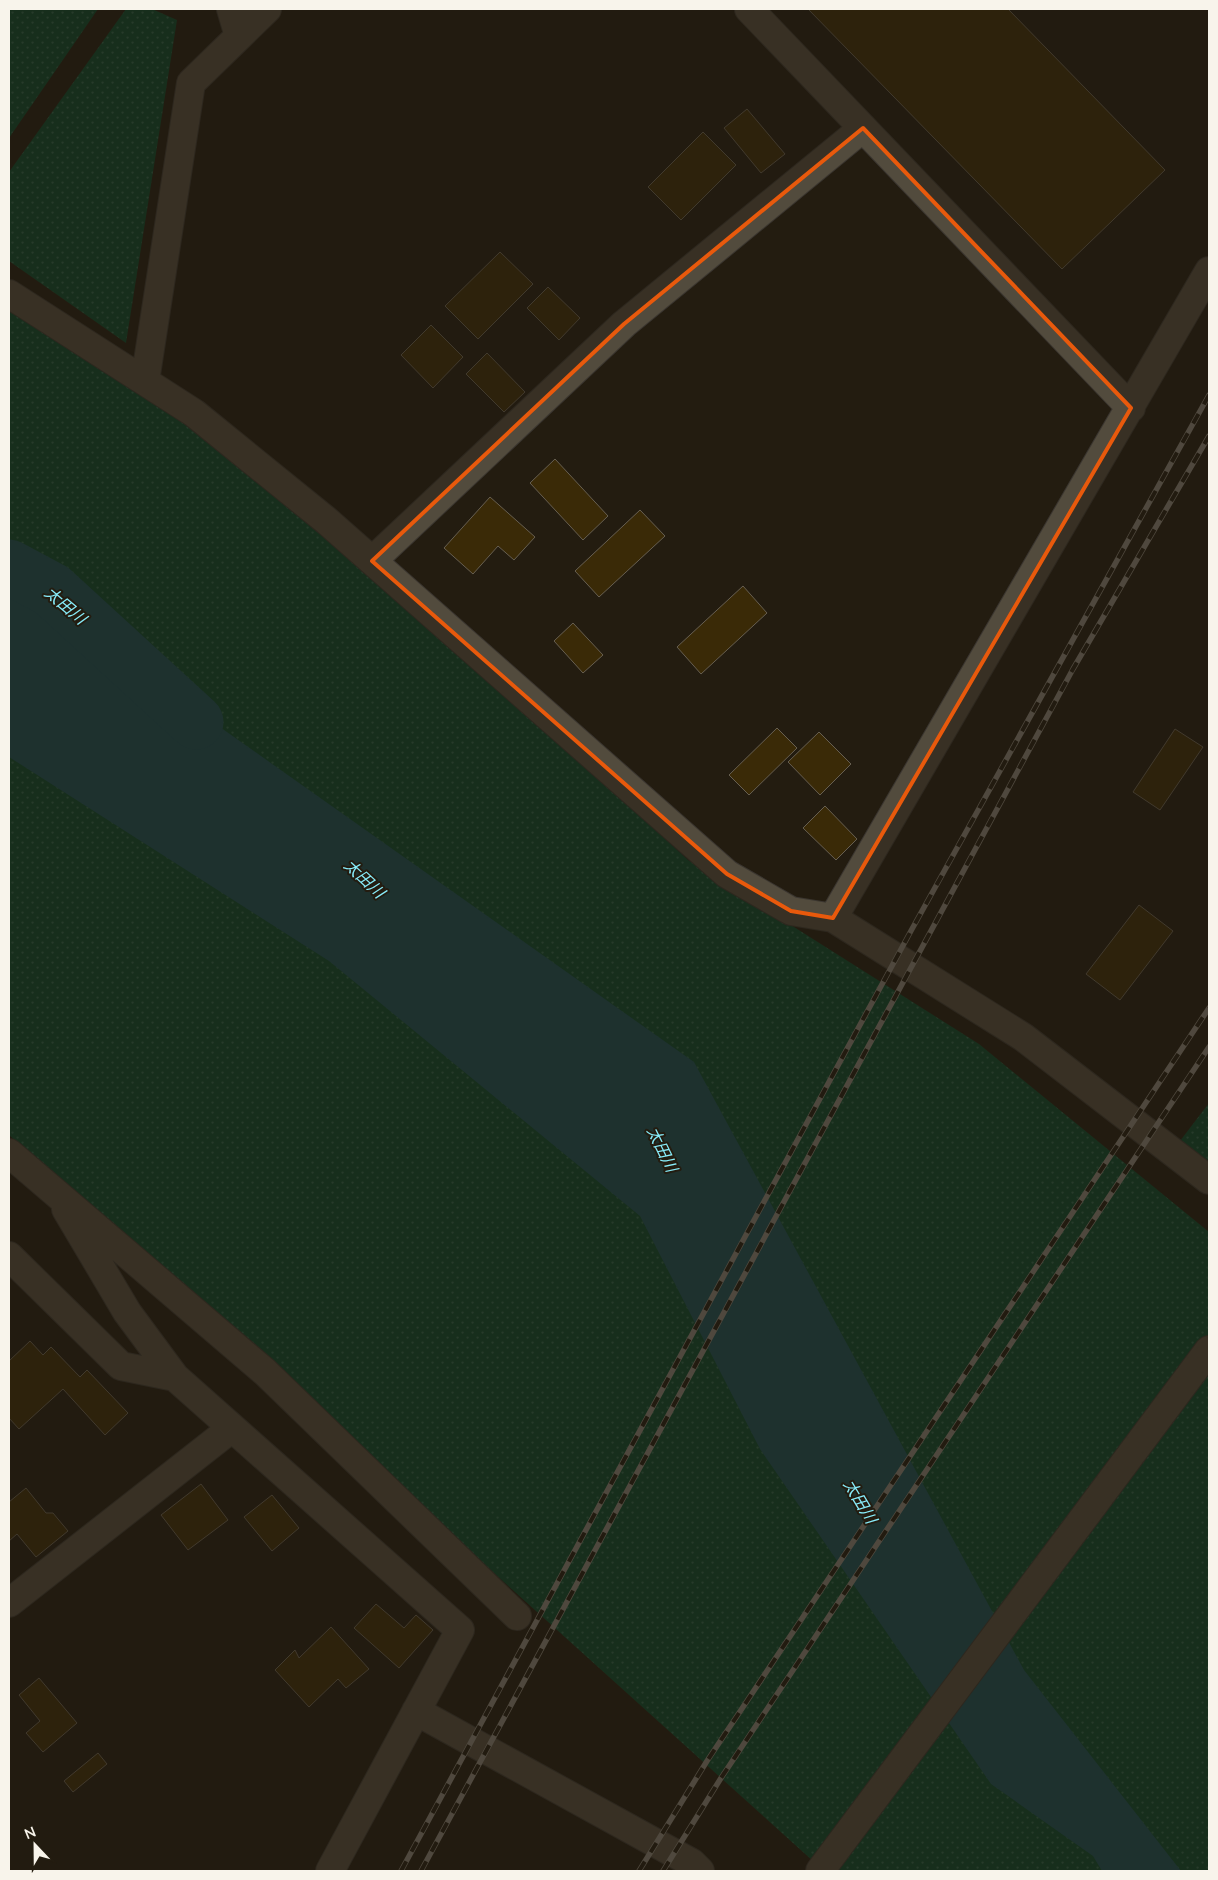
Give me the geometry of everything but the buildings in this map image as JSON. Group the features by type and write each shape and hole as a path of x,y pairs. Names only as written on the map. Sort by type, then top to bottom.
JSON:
{"street":[{"path":"231,9 239,36"},
{"path":"145,381 191,83 267,9"},
{"path":"749,9 1131,408"},
{"path":"372,561 624,324 862,128"},
{"path":"833,918 1209,271"},
{"path":"9,294 194,412 327,521 727,874 791,911 833,918 1024,1037 1209,1180"},
{"path":"9,1153 266,1372 517,1616"},
{"path":"58,1194 86,1246 127,1312 175,1377 460,1630 330,1871"},
{"path":"9,1256 121,1366 175,1377"},
{"path":"820,1871 1206,1357"},
{"path":"9,1603 232,1428"},
{"path":"416,1711 692,1863 700,1871"}],"highlighted area":[{"path":"863,128 1131,408 833,918 791,911 727,874 372,561 624,324"}],"green space":[{"path":"9,9 98,9 9,138"},
{"path":"126,9 152,9 177,20 126,343 9,261 9,172"},
{"path":"9,300 267,472 688,860 979,1044 1209,1232 1209,1871 824,1871 9,1135"},
{"path":"1209,1103 1209,1163 1180,1141"}],"water":[{"path":"9,578 694,1062 1024,1670 1181,1871 1102,1871 1093,1856 991,1784 760,1449 640,1216 329,961 9,757"}],"waterway":[{"name":"太田川","path":"9,567 52,590 196,722"}],"railway":[{"path":"401,1871 912,929 1209,395"},
{"path":"421,1871 1073,669 1209,436"},
{"path":"639,1871 707,1761 1209,1008"},
{"path":"663,1871 721,1778 1209,1047"}]}
